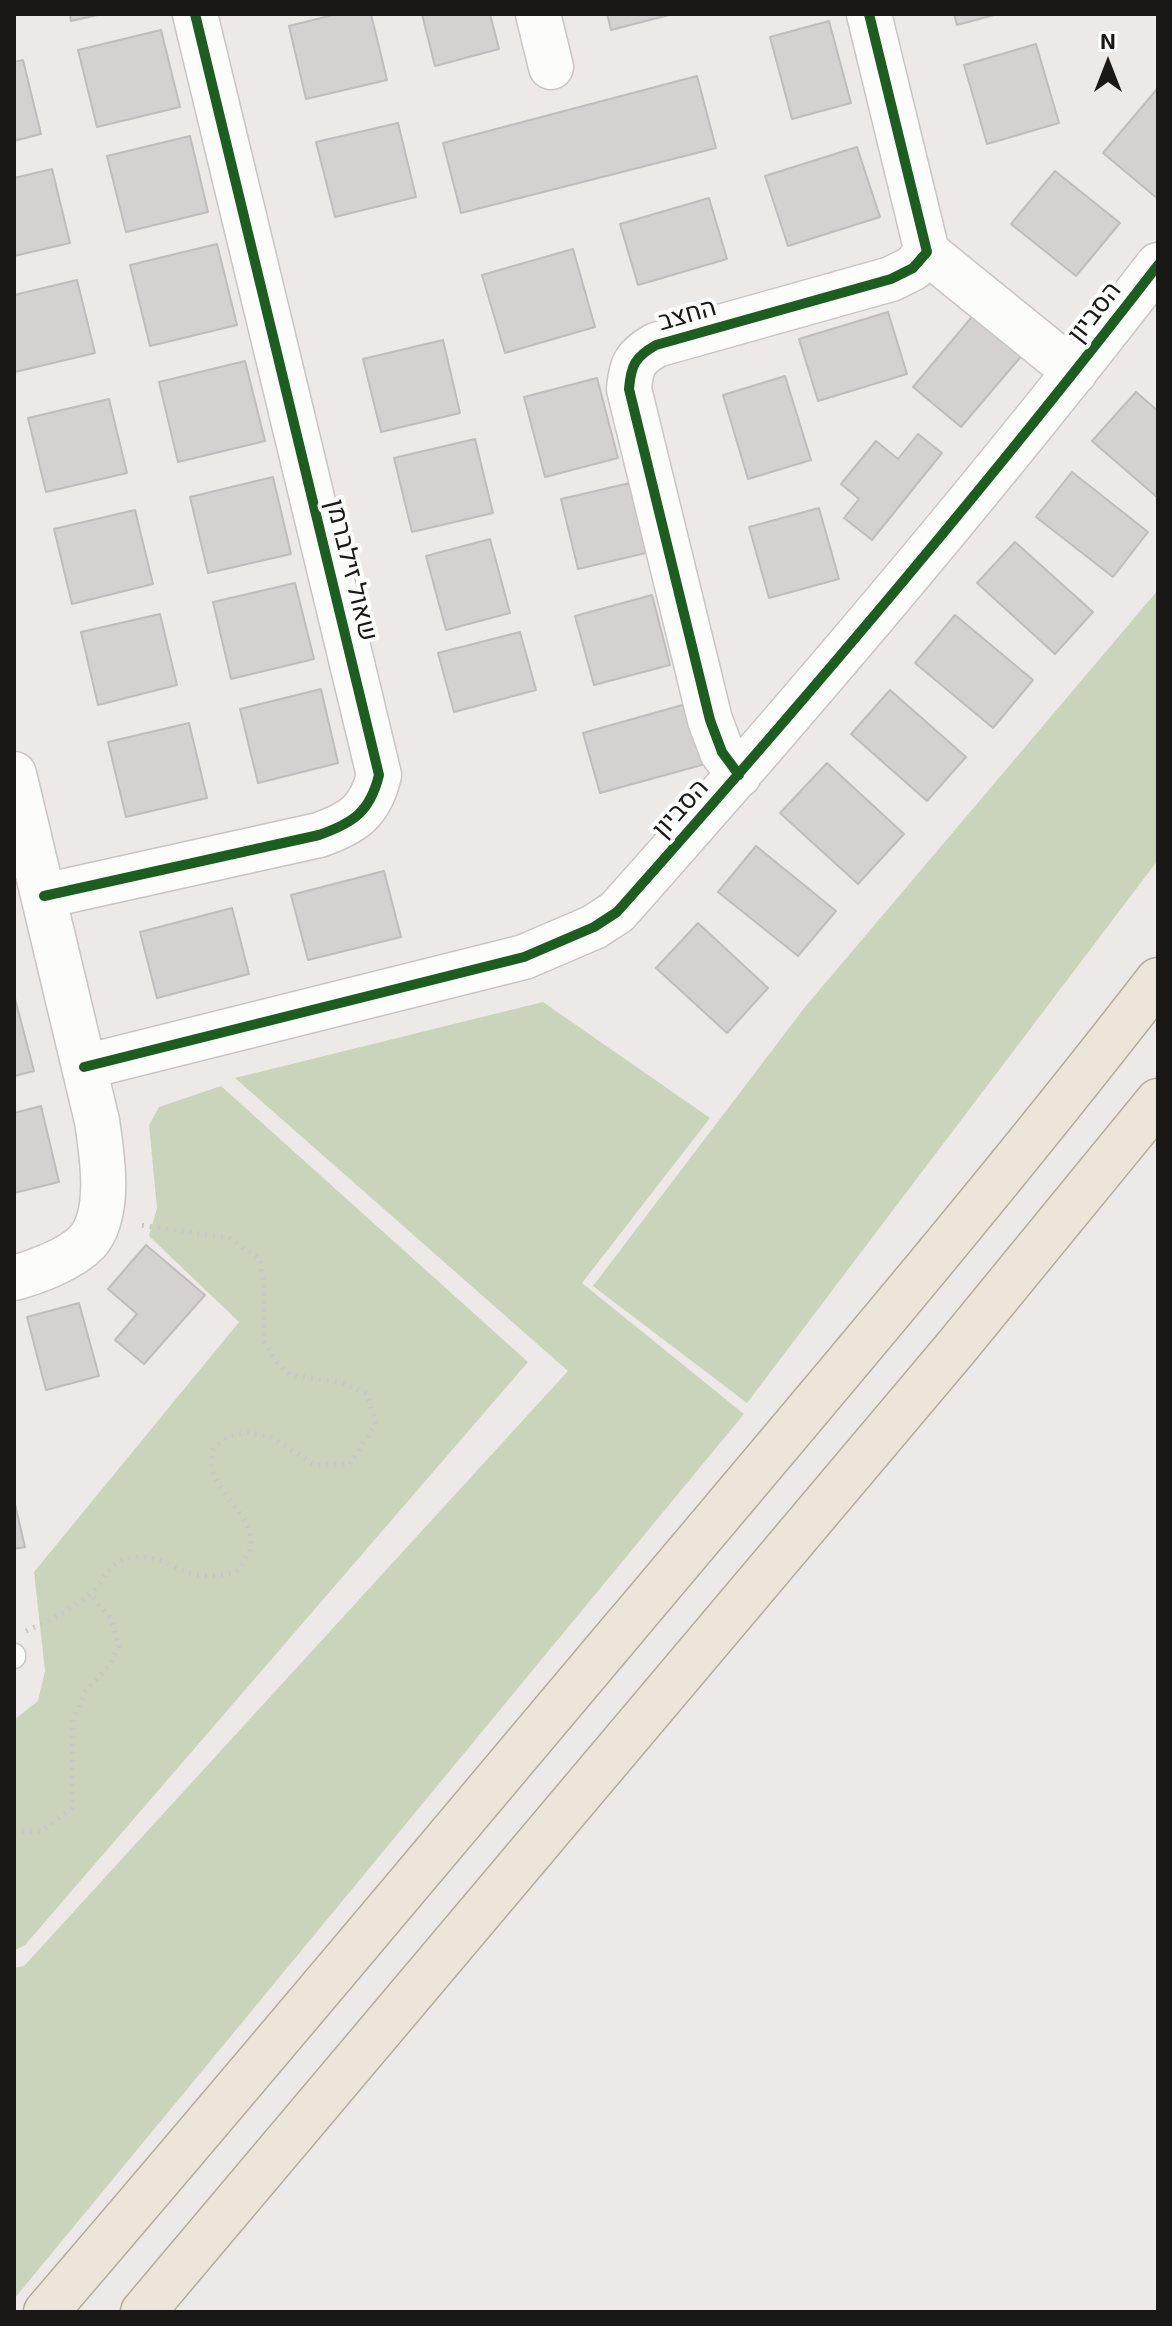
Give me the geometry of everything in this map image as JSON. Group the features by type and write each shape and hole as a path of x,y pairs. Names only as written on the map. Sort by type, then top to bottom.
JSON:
{"highway":[{"path":"46,2312 898,1303 1158,980"},
{"path":"143,2312 925,1386 1158,1101"}],"street":[{"name":"שאול זילברמן","path":"44,896 319,835 345,825 362,810 375,795 379,775 195,14"},
{"path":"538,14 551,67"},
{"path":"869,14 927,252 1075,372"},
{"name":"החצב","path":"739,775 722,752 710,720 629,389 631,369 642,354 656,345 891,279 913,268 927,252"},
{"name":"הסביון","path":"84,1067 524,957 594,927 617,912 858,636 1075,372 1158,265"},
{"path":"14,774 97,1121 103,1187 99,1219 87,1242 58,1261 14,1278"}],"path":[{"path":"14,1636 57,1617 90,1594 116,1561 137,1556 155,1558 193,1574 215,1576 236,1572 249,1553 249,1532 211,1468 213,1450 227,1437 246,1432 271,1437 315,1465 349,1465 376,1424 367,1394 343,1383 290,1375 277,1362 264,1341 264,1285 260,1259 229,1238 99,1219"},
{"path":"14,1831 42,1831 72,1808 73,1720 85,1692 108,1667 119,1646 111,1619 90,1594"}],"green space":[{"path":"1158,590 1158,860 747,1403 593,1286 805,1007"},
{"path":"543,1002 710,1118 582,1283 744,1414 14,2299 14,1968 24,1966 568,1371 235,1078"},
{"path":"221,1086 528,1362 25,1945 14,1951 14,1720 38,1701 45,1671 34,1572 239,1322 149,1236 157,1208 149,1125 159,1107"}],"building":[{"path":"70,14 102,14 71,21"},
{"path":"337,14 371,14 387,80 306,99 289,26"},
{"path":"422,14 490,14 499,49 435,66"},
{"path":"607,14 673,14 611,30"},
{"path":"954,14 998,14 957,25"},
{"path":"829,21 851,103 792,119 770,37"},
{"path":"161,30 180,107 97,127 78,50"},
{"path":"1036,44 1059,123 987,144 964,65"},
{"path":"23,60 41,134 14,141 14,62"},
{"path":"697,76 716,148 461,213 443,143"},
{"path":"1158,88 1158,199 1103,153"},
{"path":"398,123 416,197 335,217 316,142"},
{"path":"190,136 208,212 126,232 107,156"},
{"path":"857,147 880,217 788,246 765,176"},
{"path":"52,169 70,243 14,256 14,178"},
{"path":"1055,171 1120,223 1076,276 1011,224"},
{"path":"709,198 727,259 638,285 620,224"},
{"path":"217,244 237,325 150,346 130,265"},
{"path":"573,249 595,327 505,353 482,275"},
{"path":"77,280 95,353 15,372 14,295"},
{"path":"888,312 907,374 818,401 799,339"},
{"path":"976,312 1024,353 961,427 913,387"},
{"path":"443,340 460,413 381,432 363,359"},
{"path":"245,361 265,441 178,462 159,382"},
{"path":"785,376 811,460 748,479 723,395"},
{"path":"597,378 618,458 545,477 524,397"},
{"path":"1136,392 1158,411 1158,498 1092,441"},
{"path":"109,399 127,473 46,492 28,418"},
{"path":"918,434 942,453 872,540 844,518 859,499 841,484 876,441 898,459"},
{"path":"475,439 493,513 412,532 394,458"},
{"path":"1072,472 1148,532 1113,577 1036,517"},
{"path":"273,477 291,554 208,573 190,497"},
{"path":"630,483 646,553 578,569 561,499"},
{"path":"819,508 839,579 769,598 749,527"},
{"path":"135,510 153,584 72,604 54,529"},
{"path":"490,539 510,613 446,630 426,556"},
{"path":"1015,542 1093,612 1055,654 977,583"},
{"path":"295,583 314,659 231,679 213,602"},
{"path":"652,595 670,665 594,685 575,616"},
{"path":"160,614 177,685 98,705 81,632"},
{"path":"955,615 1033,680 993,728 915,663"},
{"path":"520,632 536,690 454,712 438,653"},
{"path":"321,689 338,763 258,783 240,709"},
{"path":"890,690 966,757 927,801 851,734"},
{"path":"693,702 709,763 600,793 583,733"},
{"path":"189,723 207,798 126,817 108,742"},
{"path":"827,763 904,834 858,884 780,813"},
{"path":"756,846 836,911 798,956 718,892"},
{"path":"384,871 401,937 308,960 291,895"},
{"path":"232,908 249,974 157,998 140,932"},
{"path":"698,923 768,988 727,1033 656,968"},
{"path":"14,995 34,1071 14,1076"},
{"path":"41,1106 59,1182 14,1193 14,1113"},
{"path":"146,1245 205,1295 144,1364 115,1340 137,1314 108,1289"},
{"path":"79,1303 99,1376 46,1390 27,1317"},
{"path":"14,1500 25,1547 14,1549"}],"cycle path":[{"path":"44,896 319,835 341,826 358,814 371,798 379,775 195,14"},
{"path":"739,775 722,752 710,720 629,389 630,381 639,358 656,345 891,279 913,268 927,252 869,14"},
{"path":"84,1067 524,957 594,927 617,912 893,593 1027,431 1158,265"}]}
